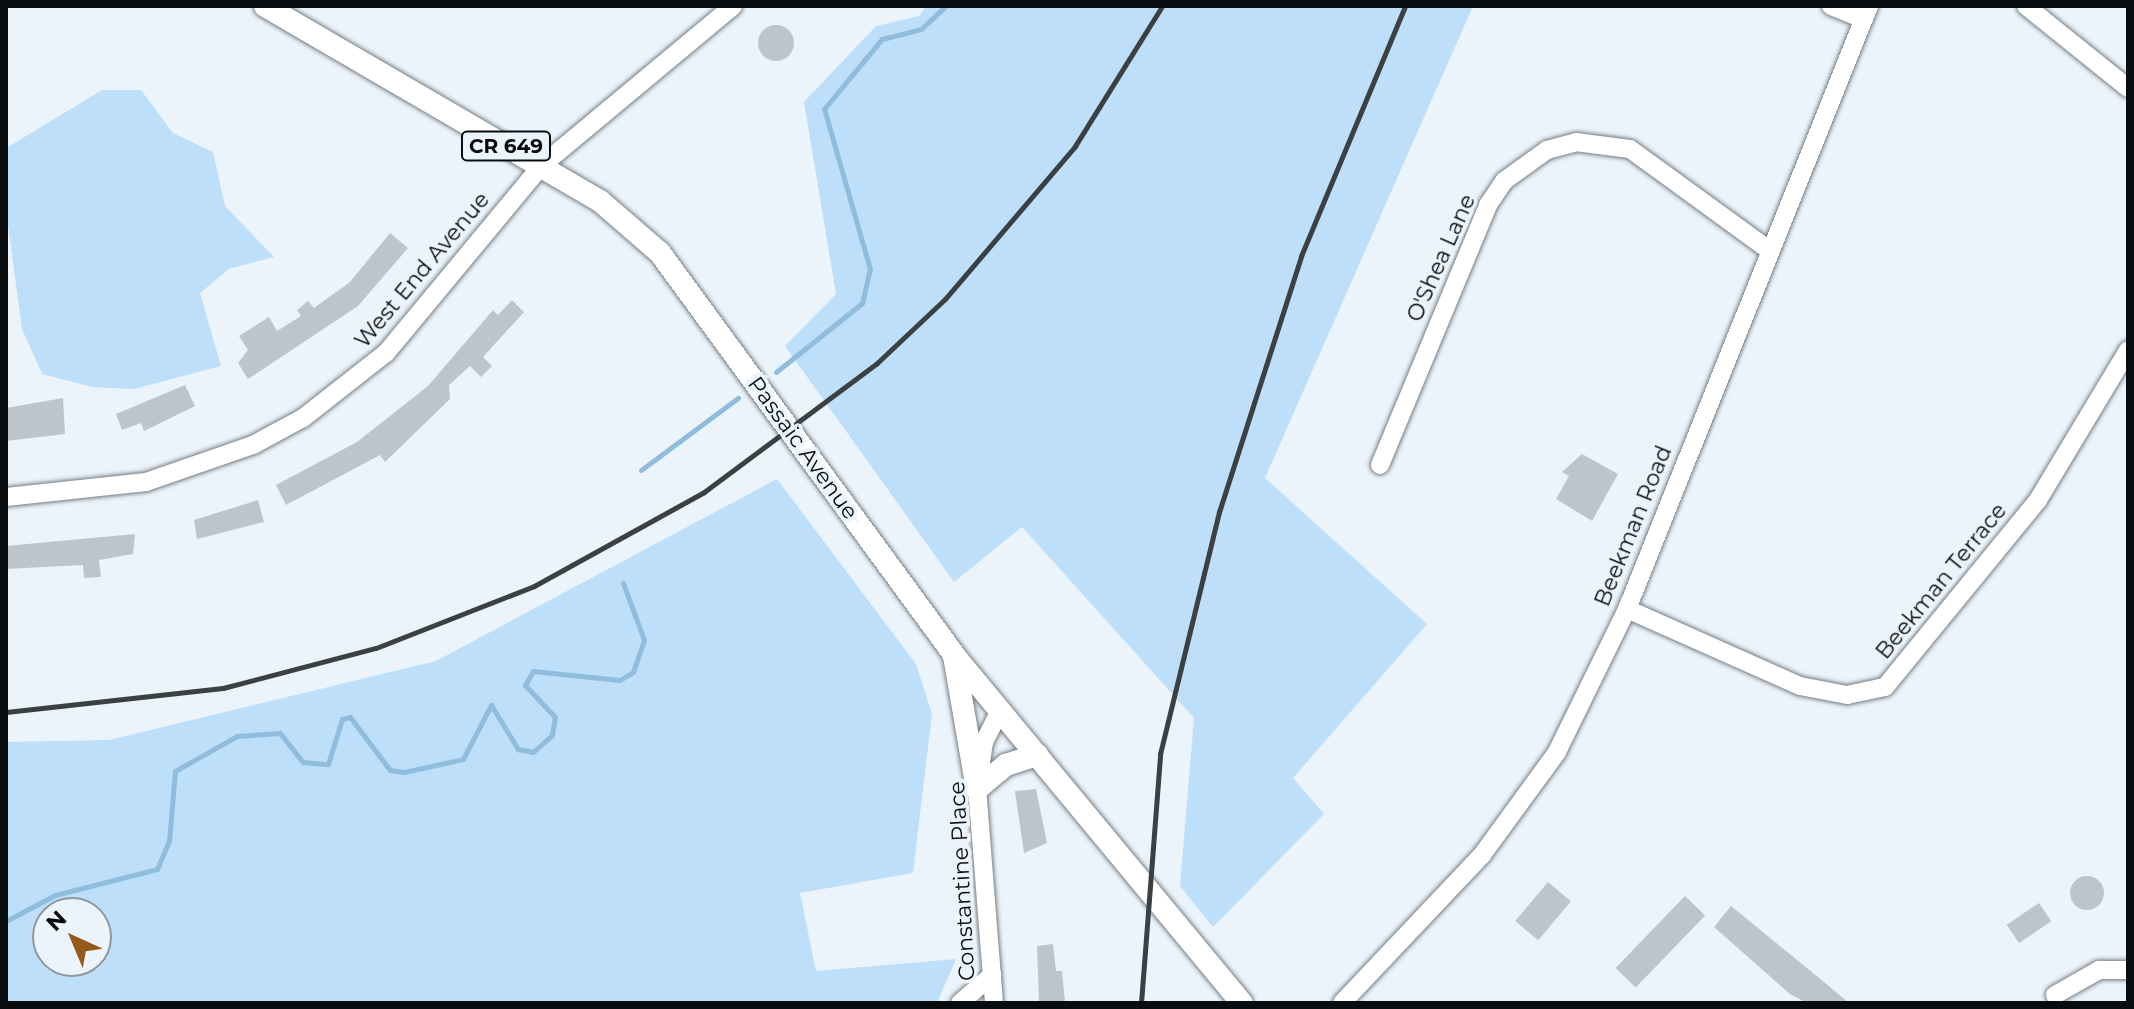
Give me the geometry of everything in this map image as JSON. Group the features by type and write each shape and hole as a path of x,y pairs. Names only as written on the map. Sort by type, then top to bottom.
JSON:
{"main road":[{"name":"Passaic Avenue","path":"265,6 541,166 631,226 690,288 953,654 1242,1003"},
{"path":"953,654 977,789 1006,765 1037,755"}],"street":[{"name":"West End Avenue","path":"6,497 146,482 214,461 303,418 386,353 541,166 733,6"},
{"path":"1831,6 1866,12"},
{"path":"2026,6 2128,88"},
{"name":"Beekman Road","path":"1342,1003 1523,804 1557,752 1627,609 1866,12"},
{"name":"O'Shea Lane","path":"1380,465 1488,205 1504,181 1547,150 1576,142 1630,149 1769,250"},
{"name":"Beekman Terrace","path":"1627,609 1800,686 1847,695 1885,687 2038,500 2128,350"},
{"name":"Constantine Place","path":"994,1003 977,789 984,742 1000,711"},
{"path":"2055,995 2099,970 2128,970"},
{"path":"960,1003 992,975"}],"shaded area":[{"path":"926,6 1473,6 1265,478 1427,624 1293,778 1324,814 1213,927 1180,886 1194,718 1022,527 954,582 785,346 836,294 804,102 876,26 919,16"},
{"path":"102,90 141,90 173,133 213,152 225,206 274,257 229,269 200,293 221,366 134,389 92,387 42,374 22,329 6,211 8,147"},
{"path":"777,479 916,664 932,714 913,873 800,893 816,971 956,959 937,1003 6,1003 6,742 109,740 436,661"}],"building":[{"path":"776,25 789,30 794,43 789,56 776,61 763,56 758,43 763,30"},
{"path":"390,233 408,248 358,306 248,379 238,363 248,350 239,336 269,317 277,331 301,316 297,310 308,301 314,308 350,282"},
{"path":"512,300 524,312 483,357 492,366 481,377 470,366 449,385 450,399 385,462 380,455 286,505 276,485 357,442 428,386 493,310 498,315"},
{"path":"185,385 195,406 144,431 141,423 122,430 116,414"},
{"path":"63,398 65,434 6,441 6,408"},
{"path":"1582,454 1618,474 1592,521 1556,499 1569,476 1562,472"},
{"path":"258,500 264,522 197,539 194,520"},
{"path":"135,534 133,554 99,560 101,577 84,578 83,565 6,569 6,546"},
{"path":"1036,789 1047,843 1024,853 1015,791"},
{"path":"2087,876 2099,881 2104,893 2099,905 2087,910 2075,905 2070,893 2075,881"},
{"path":"1548,882 1571,901 1538,940 1515,921"},
{"path":"1685,896 1705,915 1636,987 1616,968"},
{"path":"2039,903 2051,921 2019,943 2007,925"},
{"path":"1731,906 1849,1003 1807,1003 1790,994 1714,927"},
{"path":"1053,944 1056,971 1062,971 1065,1003 1039,1002 1037,946"}],"waterway":[{"path":"776,372 862,303 870,269 824,109 882,39 921,29 946,6"},
{"path":"641,470 738,398"},
{"path":"6,921 55,895 157,869 169,841 175,771 237,736 280,733 303,762 328,764 342,719 350,717 390,770 404,772 463,759 491,705 518,749 533,752 552,735 555,717 525,685 533,671 620,680 633,672 644,640 623,583"}],"railway":[{"path":"6,712 223,688 376,648 534,586 704,492 877,363 945,299 1075,146 1162,6"},
{"path":"1141,1003 1160,754 1219,512 1301,256 1405,6"}]}
